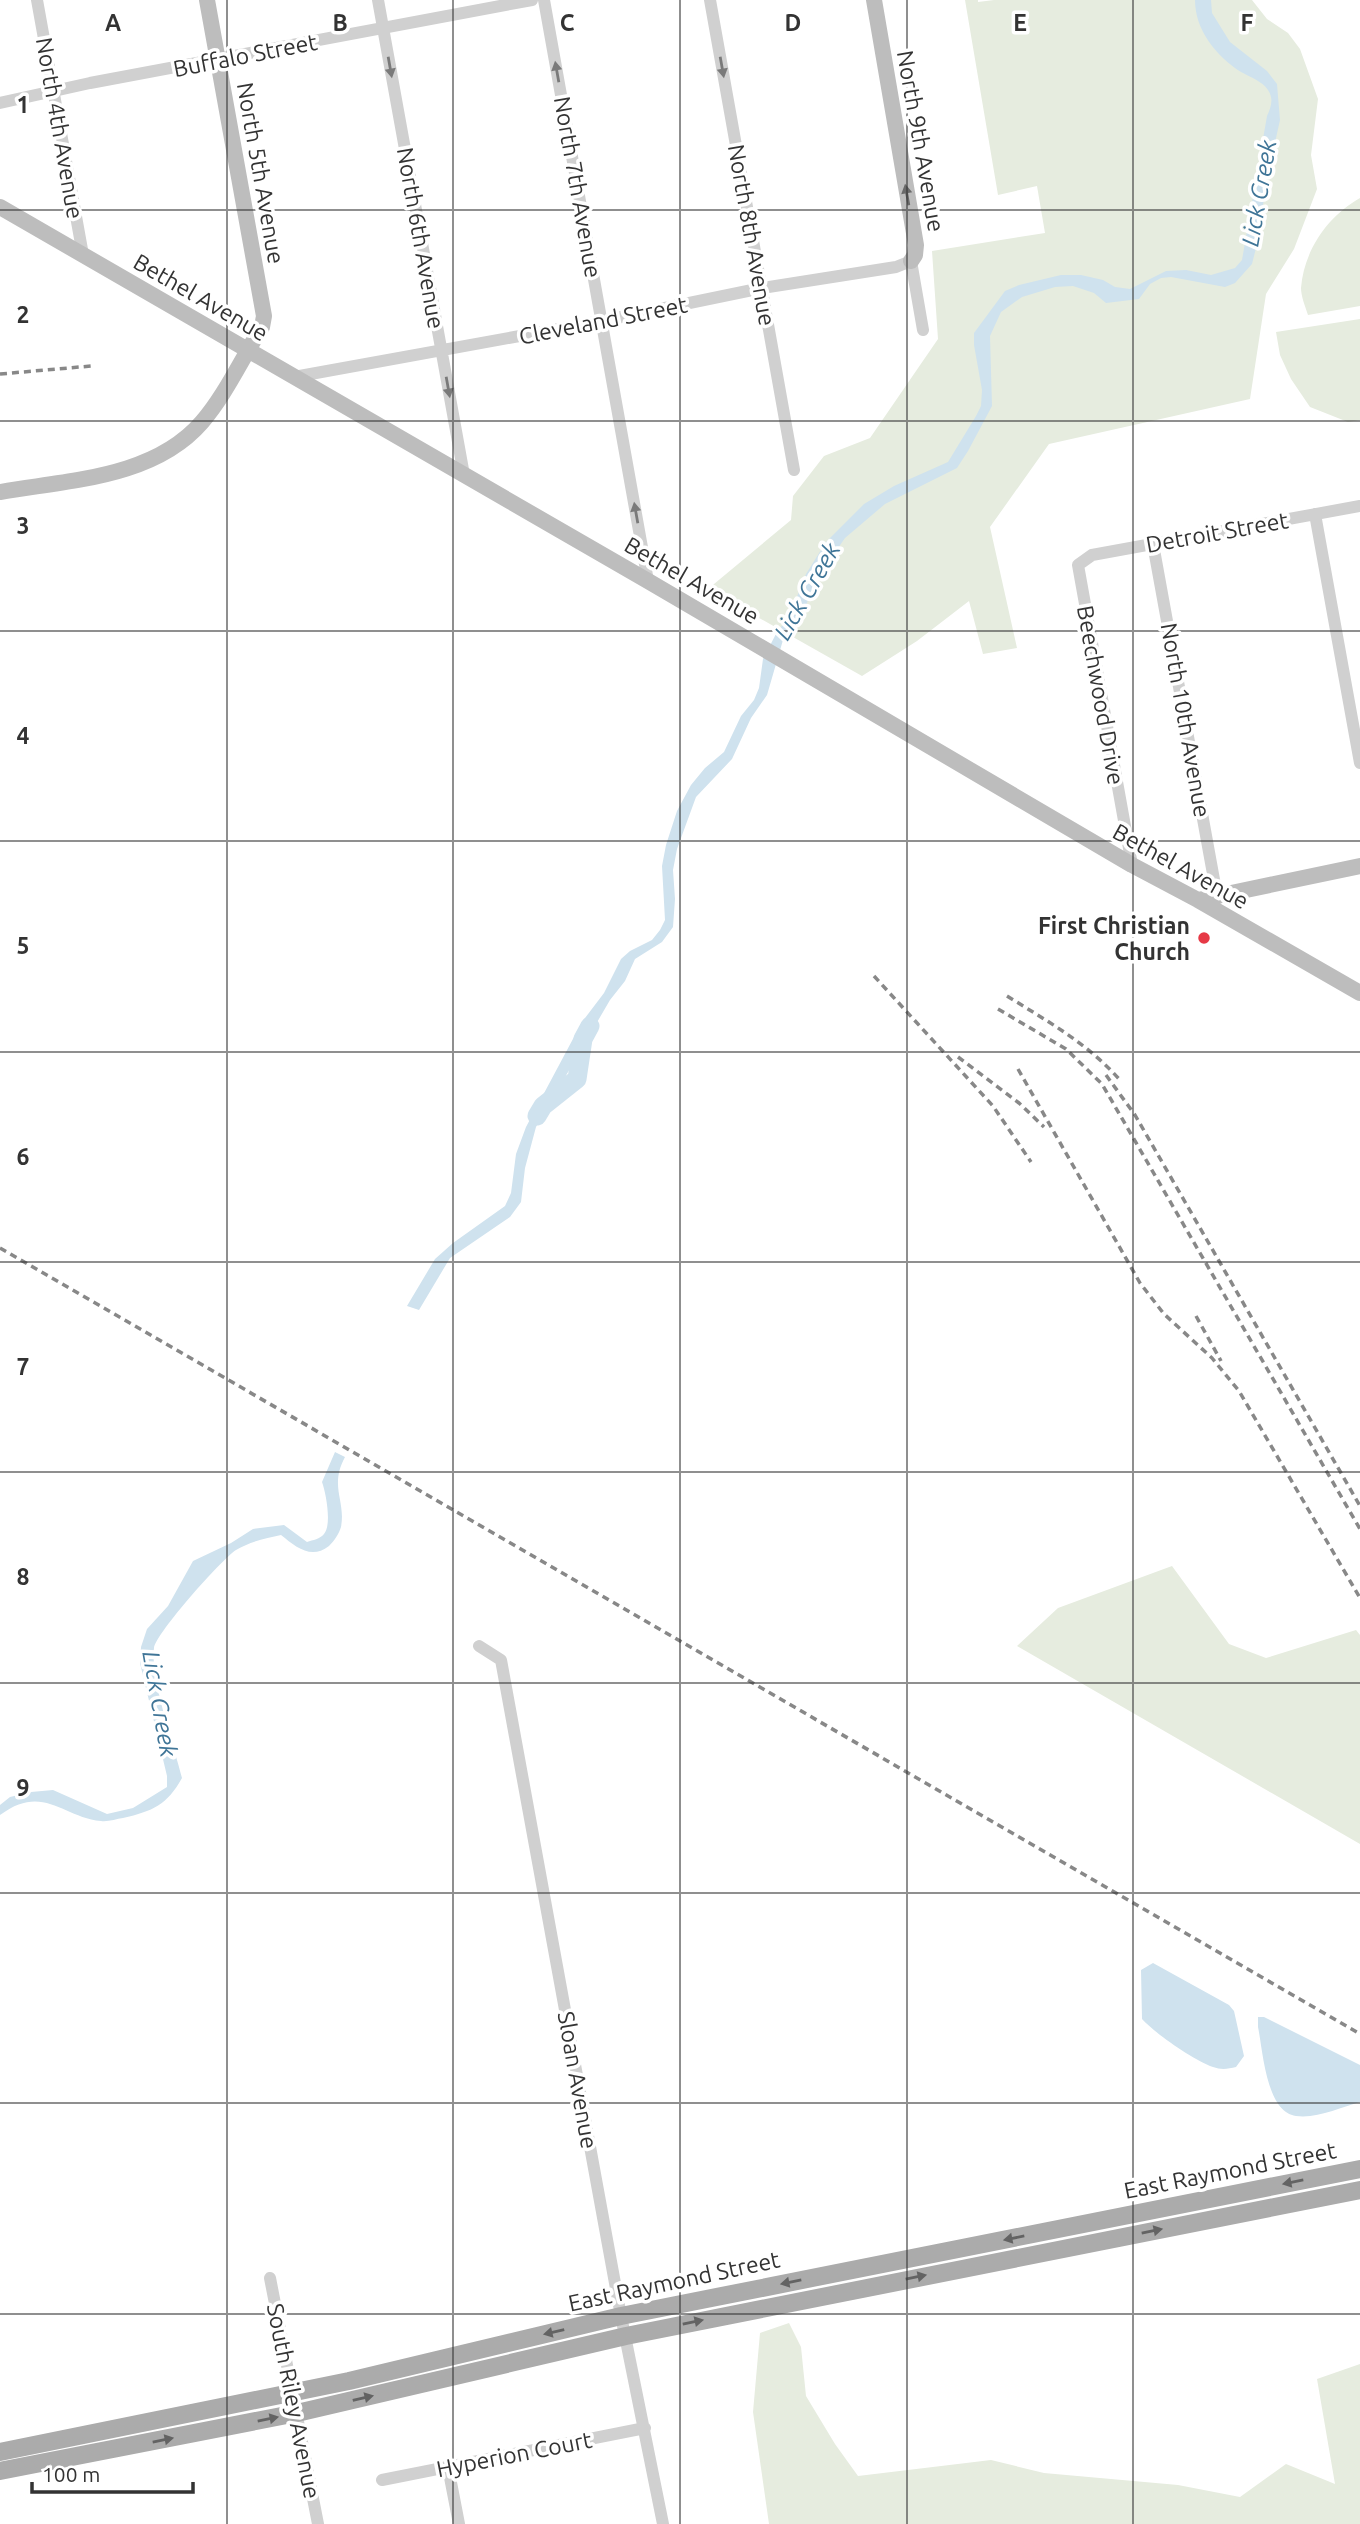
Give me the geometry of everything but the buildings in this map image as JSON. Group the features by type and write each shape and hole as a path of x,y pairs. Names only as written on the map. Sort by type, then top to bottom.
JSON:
{"main road":[{"name":"East Raymond Street","path":"0,2452 399,2370 621,2316 1360,2169"},
{"name":"East Raymond Street","path":"0,2471 297,2413 626,2336 1360,2190"},
{"path":"1081,2225 1085,2244"}],"street":[{"name":"North 4th Avenue","path":"37,0 83,255"},
{"name":"North 5th Avenue","path":"0,492 118,471 160,456 184,440 202,422 262,327 264,316 207,0"},
{"name":"North 6th Avenue","path":"378,0 464,475"},
{"name":"Buffalo Street","path":"0,103 531,0"},
{"name":"North 7th Avenue","path":"544,0 648,581"},
{"name":"North 8th Avenue","path":"710,0 794,470"},
{"name":"North 9th Avenue","path":"874,0 916,244 915,255 911,261 923,330"},
{"name":"Bethel Avenue","path":"0,207 648,581 1132,865 1360,993"},
{"name":"Cleveland Street","path":"294,377 602,321 762,288 896,267 911,261"},
{"name":"Detroit Street","path":"1078,565 1092,555 1360,506"},
{"path":"1315,514 1360,762"},
{"name":"North 10th Avenue","path":"1153,544 1217,896"},
{"name":"Beechwood Drive","path":"1078,565 1132,865"},
{"path":"1198,900 1360,866"},
{"name":"Sloan Avenue","path":"480,1646 502,1660 621,2316 663,2524"},
{"name":"South Riley Avenue","path":"270,2278 318,2524"},
{"name":"Hyperion Court","path":"382,2480 645,2428"},
{"path":"448,2467 459,2524"}],"shaded area":[{"path":"965,0 1252,0 1267,19 1288,33 1300,49 1318,99 1311,155 1317,189 1294,249 1266,294 1250,399 1049,444 990,527 1017,648 983,654 969,601 917,641 862,676 708,589 791,520 793,496 824,456 870,438 938,339 932,251 1045,233 1037,186 998,195"},
{"path":"1360,198 1360,306 1308,315 1301,288 1307,260 1328,224 1348,205"},
{"path":"1360,319 1360,420 1348,422 1310,407 1291,379 1280,355 1276,332"},
{"path":"1172,1566 1229,1644 1266,1658 1356,1630 1360,1635 1360,1844 1017,1646 1058,1608"},
{"path":"789,2323 801,2347 806,2396 858,2476 991,2460 1044,2473 1178,2485 1240,2497 1286,2464 1335,2484 1317,2379 1360,2364 1360,2524 769,2524 753,2412 760,2333"}],"water":[{"name":"Lick Creek","path":"1195,0 1211,0 1212,13 1230,42 1267,71 1277,84 1280,120 1252,264 1235,283 1225,287 1171,277 1161,278 1150,284 1139,299 1106,303 1094,293 1073,286 1055,287 1022,297 1001,312 990,336 992,406 968,451 957,468 885,504 845,538 816,580 799,623 783,640 767,695 751,718 732,759 696,797 677,849 673,870 673,927 662,942 635,959 625,981 610,1000 536,1127 525,1168 521,1202 510,1217 450,1258 419,1310 407,1306 435,1259 505,1206 511,1193 516,1154 526,1127 582,1022 604,993 621,959 630,951 652,940 660,930 665,920 662,866 677,811 691,785 705,768 724,752 741,716 754,700 759,688 763,659 777,632 789,617 806,574 826,542 864,504 894,486 948,462 976,416 981,406 982,390 974,333 1005,291 1061,275 1081,275 1103,280 1115,287 1130,289 1166,271 1186,270 1211,275 1235,268 1242,260 1271,97 1263,84 1232,66 1215,50 1199,22"},
{"name":"Lick Creek","path":"335,1452 345,1457 338,1477 341,1527 331,1544 322,1550 310,1552 281,1535 241,1547 228,1556 204,1581 166,1627 154,1648 163,1712 182,1778 171,1795 151,1809 106,1821 87,1818 41,1802 15,1806 0,1815 0,1805 10,1797 31,1792 53,1790 107,1814 133,1808 167,1787 167,1776 140,1663 141,1647 147,1629 168,1606 193,1561 253,1529 284,1525 307,1542 322,1536 328,1524 328,1516 322,1482"},
{"path":"1153,1963 1229,2005 1234,2011 1244,2056 1236,2067 1219,2069 1195,2059 1142,2019 1141,1970"},
{"path":"1258,2017 1264,2017 1360,2065 1360,2102 1312,2116 1296,2116 1286,2112 1278,2104 1268,2079"}],"waterway":[{"name":"Lick Creek","path":"537,1116 543,1106 577,1079 583,1039 590,1026"}],"railway":[{"path":"0,374 91,366"},
{"path":"874,976 993,1106 1031,1162"},
{"path":"1007,996 1094,1054 1119,1079"},
{"path":"998,1009 1066,1049 1102,1084 1360,1529"},
{"path":"958,1057 1019,1103 1044,1127"},
{"path":"1018,1069 1140,1283 1164,1314 1212,1358 1239,1391 1360,1598"},
{"path":"1106,1075 1135,1115 1360,1506"},
{"path":"0,1248 1360,2034"},
{"path":"1196,1316 1221,1361"}],"place":[{"name":"First Christian Church","path":"1204,938"}]}
